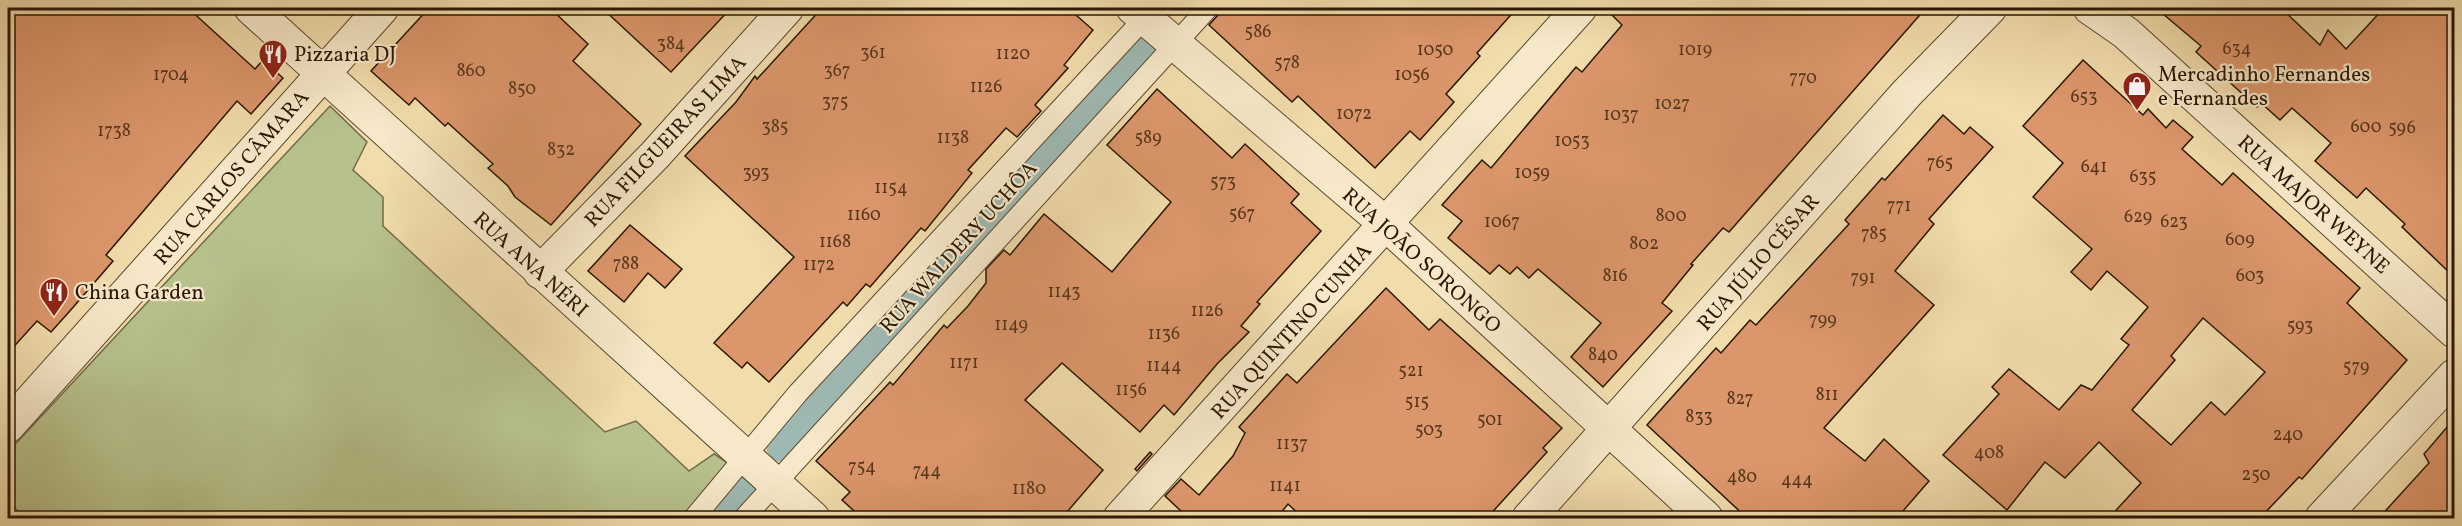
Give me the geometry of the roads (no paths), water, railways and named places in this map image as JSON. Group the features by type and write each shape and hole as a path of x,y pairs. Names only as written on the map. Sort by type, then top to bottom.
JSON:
{"street":[{"name":"RUA ANA NÉRI","path":"251,8 813,519"},
{"name":"RUA CARLOS CÂMARA","path":"8,426 125,298 382,8"},
{"name":"RUA FILGUEIRAS LIMA","path":"540,272 655,155 787,8"},
{"name":"RUA QUINTINO CUNHA","path":"1120,519 1580,8"},
{"name":"RUA JÚLIO CÉSAR","path":"1528,519 1907,93 1990,8"},
{"name":"RUA MAJOR WEYNE","path":"2090,8 2126,33 2454,331"},
{"name":"RUA JOÃO SORONGO","path":"1144,13 1174,44 1387,225 1706,519"},
{"path":"2322,519 2454,376"}],"lane":[{"name":"RUA WALDERY UCHÔA","path":"744,519 1208,8"},
{"name":"RUA WALDERY UCHÔA","path":"694,519 798,393 1144,13"}],"waterway":[{"path":"783,445 1141,51"},
{"path":"716,518 739,493"}],"place":[{"name":"Pizzaria DJ","path":"273,80"},
{"name":"Mercadinho Fernandes e Fernandes","path":"2137,112"},
{"name":"China Garden","path":"54,318"}]}
